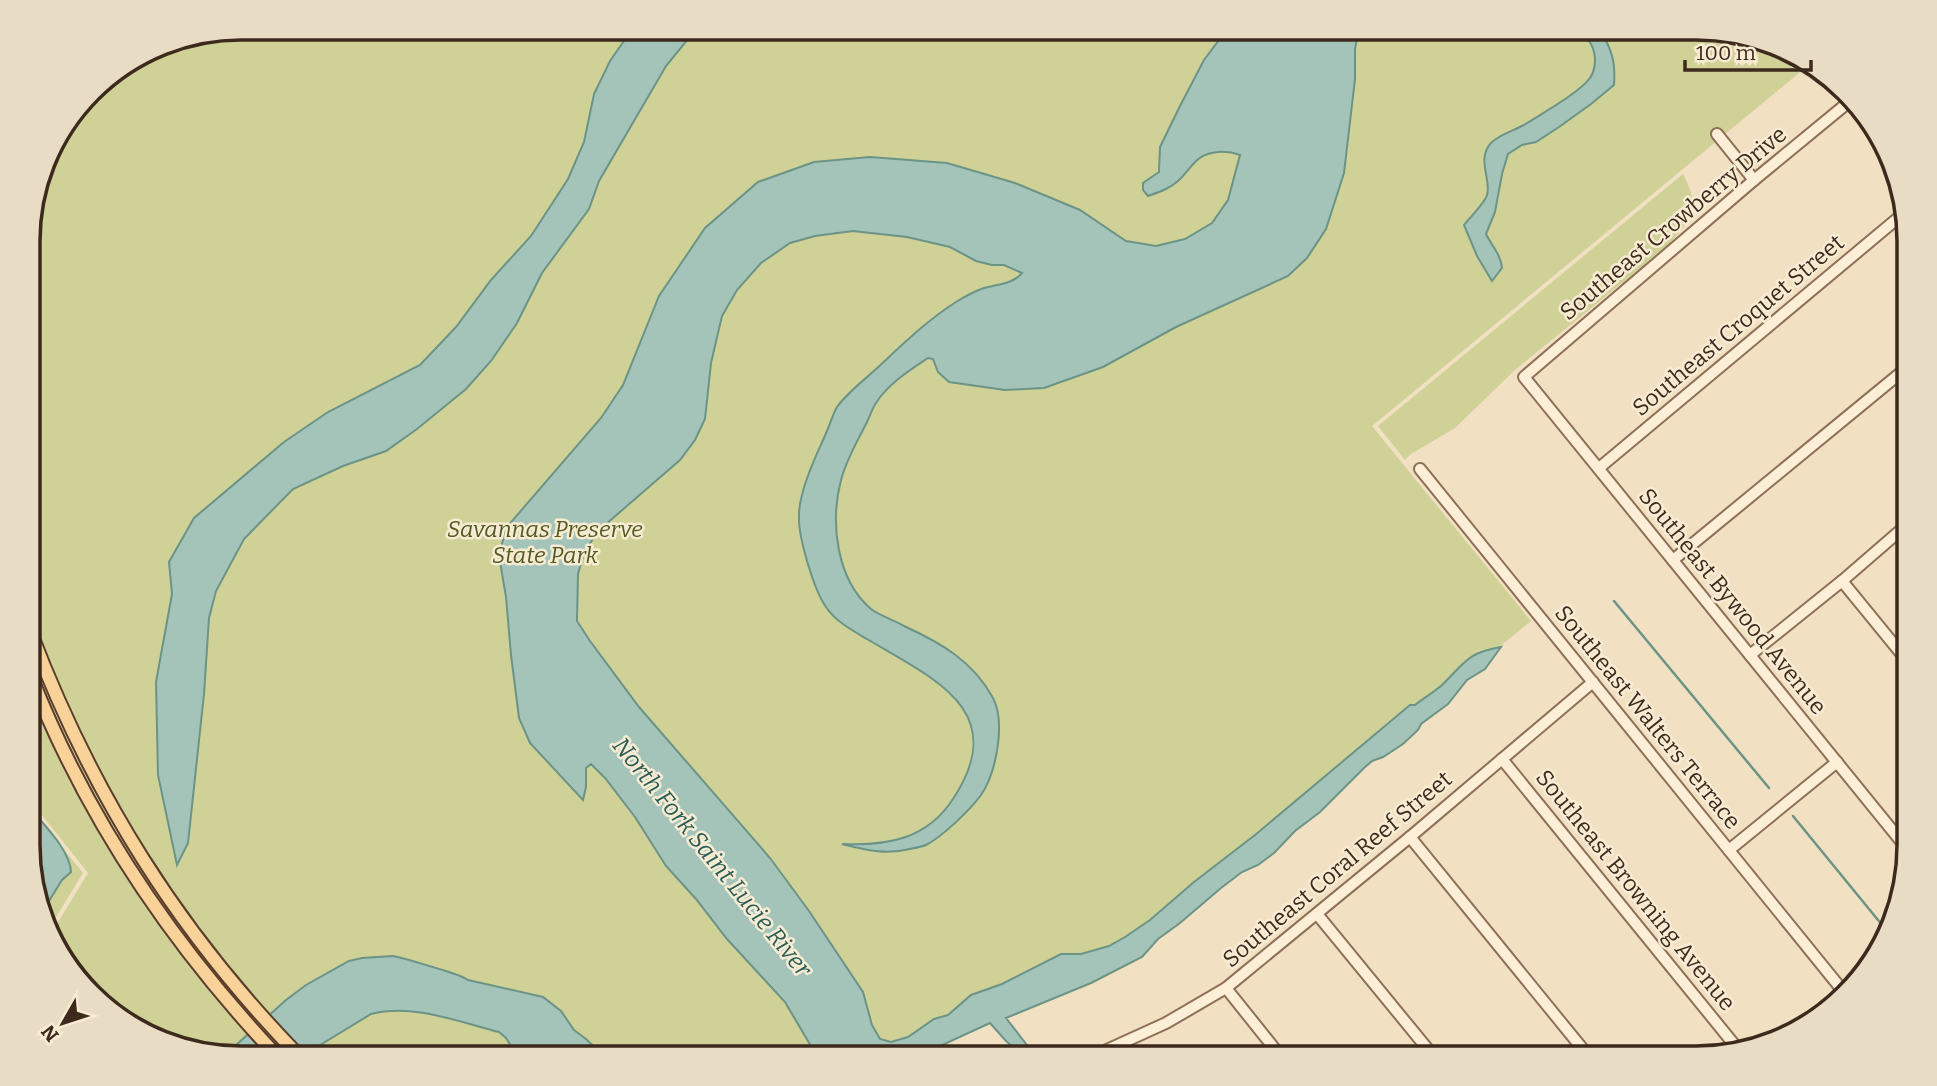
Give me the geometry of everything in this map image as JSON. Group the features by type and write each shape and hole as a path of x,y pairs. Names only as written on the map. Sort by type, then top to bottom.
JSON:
{"main road":[{"path":"40,657 83,756 149,871 212,959 289,1046"},
{"path":"40,698 84,792 139,884 212,983 268,1046"}],"street":[{"name":"Southeast Crowberry Drive","path":"1524,377 1844,106"},
{"path":"1717,134 1754,180"},
{"name":"Southeast Croquet Street","path":"1599,468 1895,220"},
{"name":"Southeast Bywood Avenue","path":"1524,377 1896,835"},
{"path":"1673,560 1896,377"},
{"name":"Southeast Walters Terrace","path":"1420,469 1839,985"},
{"path":"1750,655 1896,534"},
{"path":"1842,581 1896,647"},
{"name":"Southeast Coral Reef Street","path":"1120,1045 1166,1023 1226,988 1593,682"},
{"name":"Southeast Browning Avenue","path":"1502,759 1732,1042"},
{"path":"1729,850 1836,762"},
{"path":"1410,837 1579,1045"},
{"path":"1317,914 1425,1045"},
{"path":"1226,988 1272,1045"}],"green space":[{"name":"Savannas Preserve State Park","path":"241,40 1696,40 1748,47 1802,71 1372,426 1531,621 1169,919 910,1046 215,1044 164,1030 130,1012 90,977 74,956 57,924 88,873 40,813 42,215 56,164 82,119 109,90 152,61 189,47"},
{"path":"1683,174 1693,205 1684,226 1665,248 1625,284 1622,283 1516,369 1455,428 1405,460 1378,426"},
{"path":"66,852 83,873 55,919 49,901 71,866"}],"water":[{"path":"625,40 687,40 666,66 599,181 589,209 542,273 517,323 491,361 466,389 386,451 343,466 293,489 244,539 216,591 209,618 188,843 177,865 158,775 156,682 172,594 169,562 194,518 284,442 328,412 420,365 456,327 491,280 531,236 568,179 584,142 594,94 610,61"},
{"name":"North Fork Saint Lucie River","path":"1219,40 1357,40 1344,173 1326,229 1307,258 1288,276 1176,327 1103,367 1044,388 1005,390 949,382 938,372 933,359 928,358 881,396 843,472 838,496 836,531 843,566 859,597 871,609 955,654 985,685 997,708 998,748 991,774 981,795 955,823 926,845 901,851 876,851 842,844 890,841 919,831 931,823 953,799 969,768 974,742 969,720 956,700 938,683 850,629 830,612 821,599 808,563 799,525 799,509 813,463 837,407 845,397 945,309 973,292 1010,282 1022,273 1004,265 976,261 950,247 907,237 853,231 815,236 790,243 761,263 737,290 722,316 711,363 705,419 695,440 680,460 598,531 584,553 578,574 577,621 639,707 770,858 863,992 872,1025 880,1039 891,1042 908,1037 934,1019 948,1015 971,995 1002,984 1061,954 1081,954 1109,946 1125,937 1255,835 1410,705 1415,705 1439,688 1467,660 1480,652 1501,647 1485,669 1467,680 1448,704 1421,724 1403,744 1372,761 1274,853 1221,888 1158,939 1142,957 1091,983 1006,1018 1027,1045 1011,1045 990,1023 941,1046 811,1046 785,1002 727,939 666,866 635,817 605,778 591,764 586,768 583,800 530,743 519,718 499,556 506,528 601,418 623,385 659,296 705,228 758,182 814,162 870,157 947,163 1015,183 1080,210 1126,241 1156,246 1185,239 1212,223 1228,200 1240,155 1224,152 1204,155 1175,184 1148,196 1143,190 1143,183 1159,172 1160,147 1204,60"},
{"path":"1588,40 1606,40 1612,55 1614,85 1536,142 1522,145 1508,154 1495,212 1486,234 1502,268 1492,281 1477,256 1464,225 1487,195 1484,163 1487,149 1498,137 1524,125 1585,84 1594,69 1595,58"},
{"path":"40,820 70,864 71,872 62,880 49,901 42,871"},
{"path":"393,956 468,980 543,997 561,1011 574,1030 593,1046 511,1046 499,1032 436,1015 403,1011 371,1014 319,1046 235,1046 306,985 349,961"}],"waterway":[{"path":"1614,601 1769,788"},
{"path":"1793,816 1880,923"}]}
